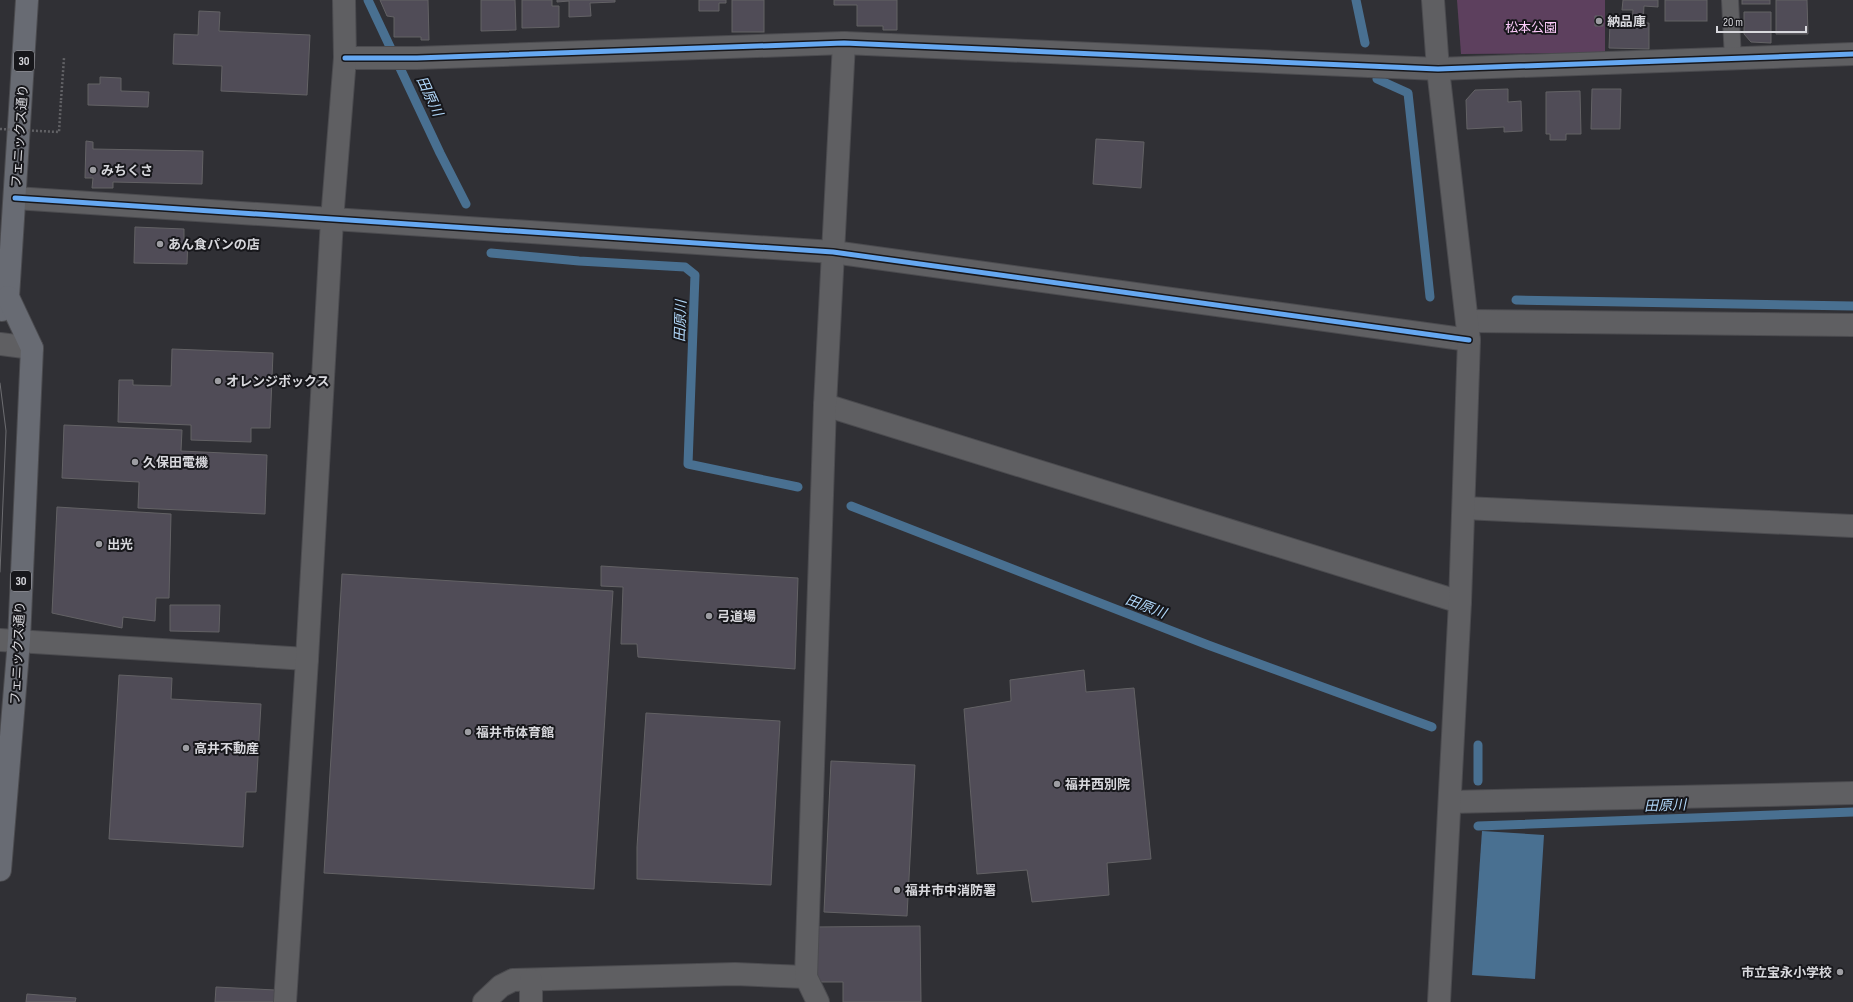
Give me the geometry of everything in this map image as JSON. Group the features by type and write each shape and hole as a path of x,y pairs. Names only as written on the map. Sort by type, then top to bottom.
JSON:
{"main road":[{"name":"フェニックス通り","path":"0,860 9,640 32,348 4,305 15,198 27,0"}],"street":[{"path":"285,1002 307,659 332,220 345,58 344,0"},
{"path":"1433,0 1438,70 1468,331 1464,508 1460,602 1439,1002"},
{"path":"345,58 417,58 844,43 1438,70 1853,54"},
{"path":"818,1002 806,976 825,405 844,43"},
{"path":"15,198 833,252 1468,331 1853,324"},
{"path":"0,344 32,348"},
{"path":"825,405 1460,602"},
{"path":"1464,508 1853,526"},
{"path":"9,640 307,659"},
{"path":"1450,802 1853,793"},
{"path":"484,1002 506,982 513,980 735,974 806,976"},
{"path":"531,980 531,1002"}],"lane":[{"path":"1730,0 1732,59"}],"path":[{"path":"0,129 59,132 64,58"}],"green space":[{"name":"松本公園","path":"1457,0 1605,0 1605,53 1461,54"}],"water":[{"path":"1482,831 1544,835 1535,979 1472,975"}],"building":[{"path":"380,0 428,0 429,40 421,40 421,37 394,37 394,17 387,16"},
{"path":"481,0 515,0 516,30 481,31"},
{"path":"522,0 552,0 552,6 559,6 559,27 522,28"},
{"path":"557,0 615,0 615,2 590,3 591,16 569,17 569,1 557,2"},
{"path":"699,0 726,0 726,3 719,3 719,11 699,11"},
{"path":"732,0 764,0 764,32 732,32"},
{"path":"834,0 897,0 897,30 883,30 883,26 857,26 857,5 834,5"},
{"path":"1623,0 1658,0 1658,7 1644,6 1643,23 1649,23 1649,49 1609,48 1610,23 1632,24 1633,10 1622,10"},
{"path":"1665,0 1707,0 1707,21 1665,21"},
{"path":"1742,0 1770,0 1770,4 1742,4"},
{"path":"1776,0 1807,0 1808,34 1776,34"},
{"path":"199,11 220,12 219,31 310,35 307,95 221,91 222,66 173,64 174,34 198,35"},
{"path":"1744,12 1771,12 1771,43 1751,42 1744,34"},
{"name":"納品庫","path":"1595,16 1602,16 1603,26 1595,26"},
{"path":"100,77 121,78 121,91 149,92 148,107 88,105 88,84 100,84"},
{"path":"1508,89 1508,102 1521,101 1522,131 1504,132 1504,127 1467,129 1466,100 1475,90"},
{"path":"1592,89 1621,89 1620,129 1591,129"},
{"path":"1580,91 1581,134 1566,134 1566,140 1550,140 1550,134 1546,134 1546,92"},
{"path":"1096,139 1144,142 1141,188 1093,184"},
{"path":"86,141 93,142 93,149 203,151 202,184 113,182 113,188 92,188 93,178 85,178"},
{"path":"135,227 184,229 184,239 188,239 187,264 134,263"},
{"path":"172,349 273,353 270,428 251,428 251,442 191,440 191,425 118,422 119,380 133,380 133,385 171,386"},
{"path":"64,425 182,430 181,451 267,455 265,514 138,508 139,482 62,478"},
{"path":"57,507 171,514 169,598 156,598 155,621 123,617 122,628 52,613"},
{"name":"弓道場","path":"601,566 798,578 795,669 638,657 637,644 621,644 623,587 601,586"},
{"name":"福井市体育館","path":"342,574 613,591 594,889 324,873"},
{"path":"170,605 220,605 219,632 170,631"},
{"name":"福井西別院","path":"1084,670 1086,692 1134,688 1151,859 1107,863 1109,895 1032,902 1027,870 977,874 964,709 1011,701 1010,680"},
{"name":"高井不動産","path":"119,675 172,678 171,699 261,704 256,792 246,792 243,847 109,839"},
{"path":"646,713 780,721 771,885 637,879 637,847"},
{"path":"831,761 915,765 907,916 824,912"},
{"path":"920,926 921,1002 843,1002 843,982 813,982 813,927"},
{"path":"216,987 275,990 275,1002 215,1002"},
{"path":"27,994 76,998 75,1002 26,1002"}],"waterway":[{"name":"田原川","path":"368,0 440,153 466,204"},
{"path":"1356,0 1365,43"},
{"path":"1377,79 1408,93 1430,297"},
{"name":"田原川","path":"491,253 579,261 685,267 695,275 688,464 798,487"},
{"path":"1516,300 1853,306"},
{"name":"田原川","path":"851,506 1208,645 1432,727"},
{"name":"田原川","path":"1478,745 1478,781"},
{"name":"田原川","path":"1478,826 1853,812"}],"tram line":[{"path":"0,383 6,431 0,572"}],"cycle path":[{"path":"345,58 417,58 844,43 1438,69 1853,54"},
{"path":"15,198 833,252 1469,340"}],"place":[{"name":"納品庫","path":"1599,21"},
{"name":"みちくさ","path":"93,170"},
{"name":"あん食パンの店","path":"160,244"},
{"name":"オレンジボックス","path":"218,381"},
{"name":"久保田電機","path":"135,462"},
{"name":"出光","path":"99,544"},
{"name":"弓道場","path":"709,616"},
{"name":"福井市体育館","path":"468,732"},
{"name":"高井不動産","path":"186,748"},
{"name":"福井西別院","path":"1057,784"},
{"name":"福井市中消防署","path":"897,890"},
{"name":"市立宝永小学校","path":"1840,972"}]}
